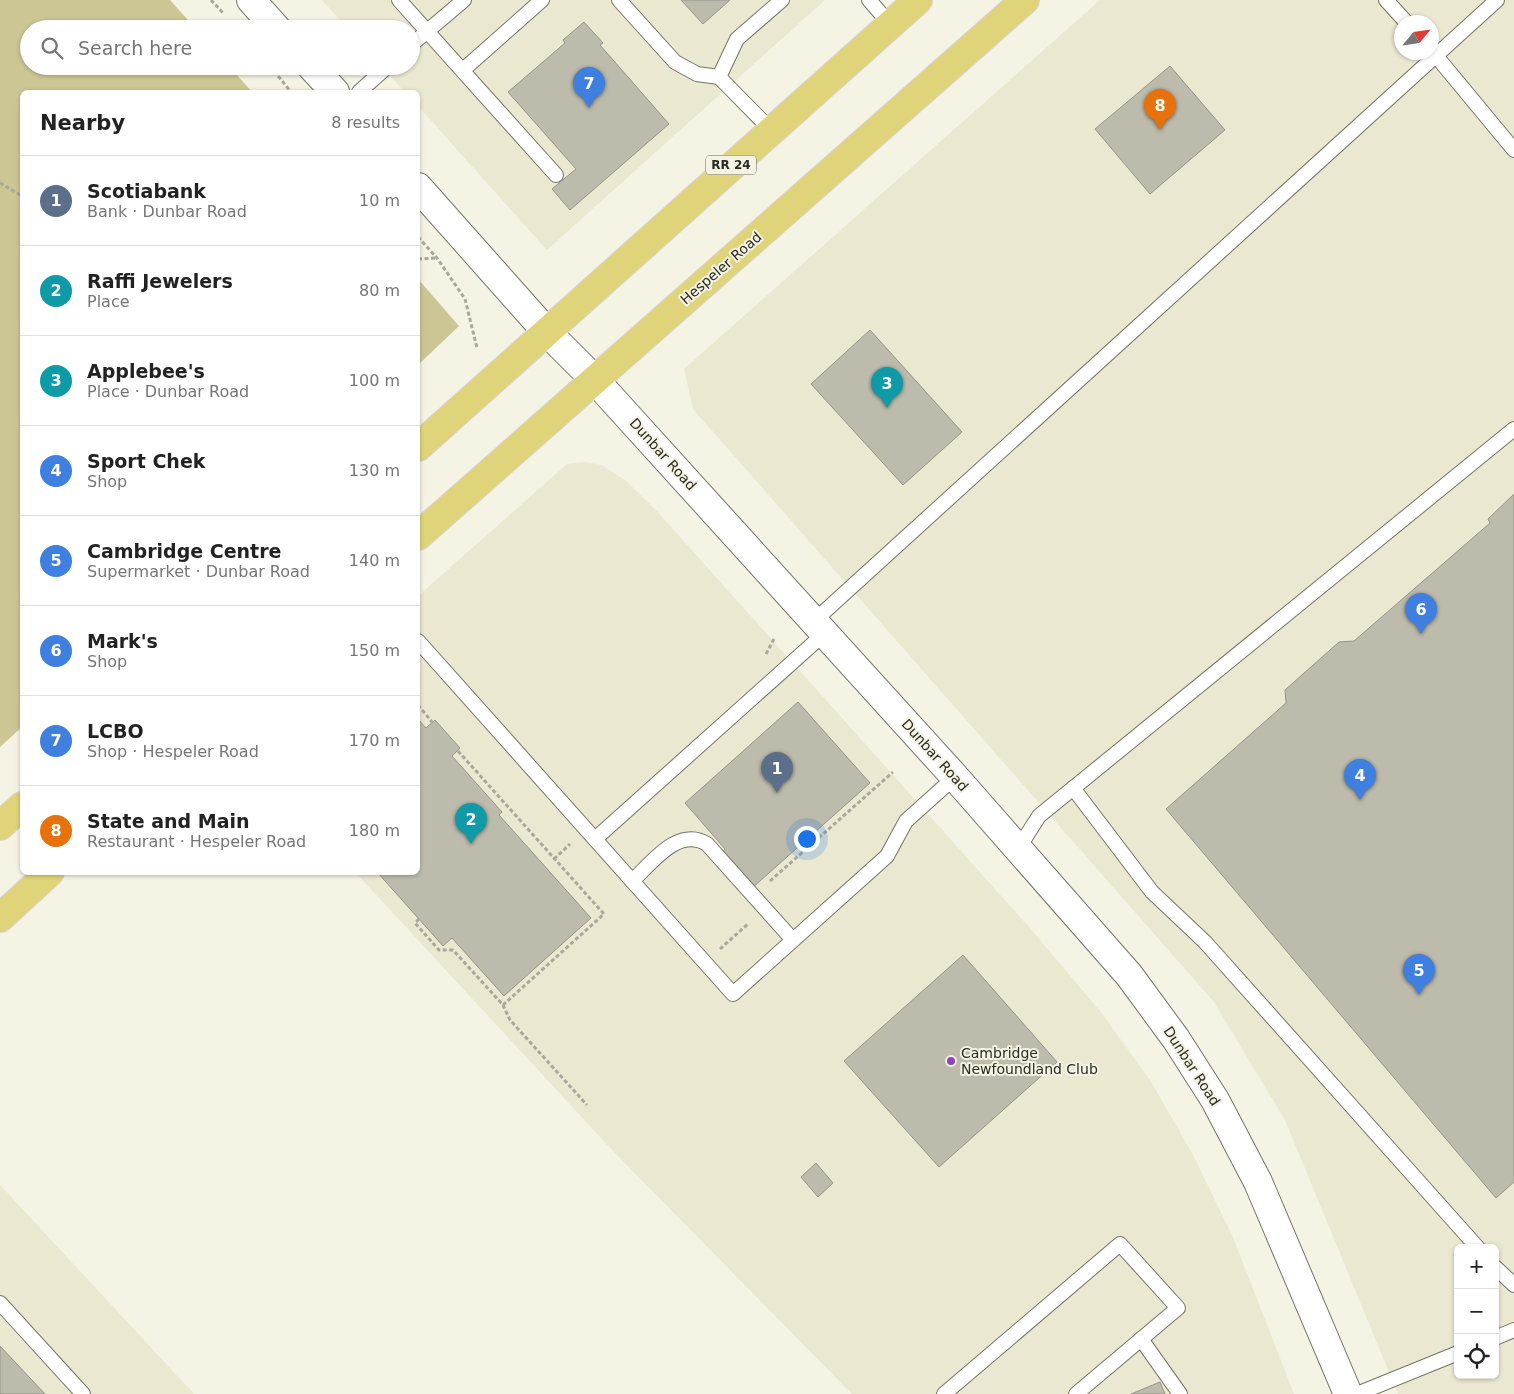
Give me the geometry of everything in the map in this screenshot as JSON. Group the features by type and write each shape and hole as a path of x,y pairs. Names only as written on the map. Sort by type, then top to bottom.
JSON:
{"main road":[{"name":"RR 24","path":"420,444 545,330 918,0"},
{"name":"Hespeler Road","path":"420,534 1025,0"},
{"path":"0,826 20,808"},
{"path":"0,918 47,875"}],"street":[{"path":"251,0 269,20"},
{"path":"319,75 333,90"},
{"name":"Dunbar Road","path":"420,189 545,330 594,379 820,627 956,778 1129,976 1176,1039 1215,1100 1258,1182 1348,1394"}],"lane":[{"path":"399,0 418,20"},
{"path":"420,37 464,0"},
{"path":"463,70 542,0"},
{"path":"619,0 675,62 698,74 719,77 771,130"},
{"path":"719,77 736,39 782,0"},
{"path":"869,0 890,24"},
{"path":"1386,0 1400,15"},
{"path":"1439,50 1497,0"},
{"path":"420,22 556,175"},
{"path":"595,840 820,627 1428,60"},
{"path":"1439,60 1514,150"},
{"path":"361,90 378,75"},
{"path":"1018,849 1039,816 1514,429"},
{"path":"420,643 733,994 887,856 906,821 956,778"},
{"path":"1073,788 1152,892 1205,942 1474,1244"},
{"path":"632,881 676,841 691,838 700,839 707,844 793,940"},
{"path":"944,1394 1120,1244 1178,1308 1076,1394"},
{"path":"1499,1271 1514,1285"},
{"path":"0,1302 83,1394"},
{"path":"1499,1336 1514,1330"},
{"path":"1141,1339 1180,1394"},
{"path":"1357,1394 1454,1355"}],"path":[{"path":"277,75 289,90"},
{"path":"0,184 20,195"},
{"path":"420,239 437,258 465,299 477,348"},
{"path":"420,259 437,258"},
{"path":"420,707 432,722"},
{"path":"458,751 604,914 503,1005"},
{"path":"766,886 893,772"},
{"path":"554,859 575,840"},
{"path":"419,919 415,922 439,950 453,950 503,1005 510,1020 586,1105"},
{"path":"713,942 720,950 753,920"}],"shaded area":[{"path":"0,0 170,0 188,20 20,20 20,75 237,75 250,90 20,90 20,729 0,747"},
{"path":"322,0 825,0 547,250 420,108 420,90 403,90 389,75 420,75 420,20 340,20"},
{"path":"1100,0 1514,0 1514,1394 1398,1394 1285,1120 1214,1002 693,409 684,369"},
{"path":"420,281 459,326 420,363"},
{"path":"584,462 602,465 626,481 655,509 1029,927 1100,1011 1150,1080 1193,1155 1232,1235 1294,1394 852,1394 612,1150 358,875 420,875 420,594 567,464"},
{"path":"0,1185 194,1394 0,1394"}],"building":[{"path":"681,0 730,0 703,24"},
{"path":"584,22 603,43 600,45 669,124 570,210 552,189 576,169 508,92 565,43 563,40"},
{"path":"1170,66 1225,130 1150,194 1095,129"},
{"path":"870,330 962,432 903,485 811,384"},
{"path":"1514,494 1514,1182 1496,1198 1166,809 1286,703 1285,690 1339,642 1354,641 1490,523 1488,519"},
{"path":"798,702 870,783 751,889 720,854 725,849 685,803"},
{"path":"435,720 460,748 452,756 502,812 499,815 591,918 504,996 452,938 443,946 380,875 420,875 420,721 426,728"},
{"name":"Cambridge Newfoundland Club","path":"963,955 1057,1062 939,1167 844,1061"},
{"path":"816,1163 833,1183 818,1197 801,1177"},
{"path":"0,1346 45,1394 0,1394"},
{"path":"1160,1382 1165,1394 1131,1394"}],"place":[{"name":"LCBO","path":"589,108"},
{"name":"State and Main","path":"1160,130"},
{"name":"Applebee's","path":"887,408"},
{"name":"Mark's","path":"1421,634"},
{"name":"Scotiabank","path":"777,793"},
{"name":"Sport Chek","path":"1360,800"},
{"name":"Raffi Jewelers","path":"471,844"},
{"name":"Cambridge Centre","path":"1419,995"},
{"name":"Cambridge Newfoundland Club","path":"951,1061"}]}
